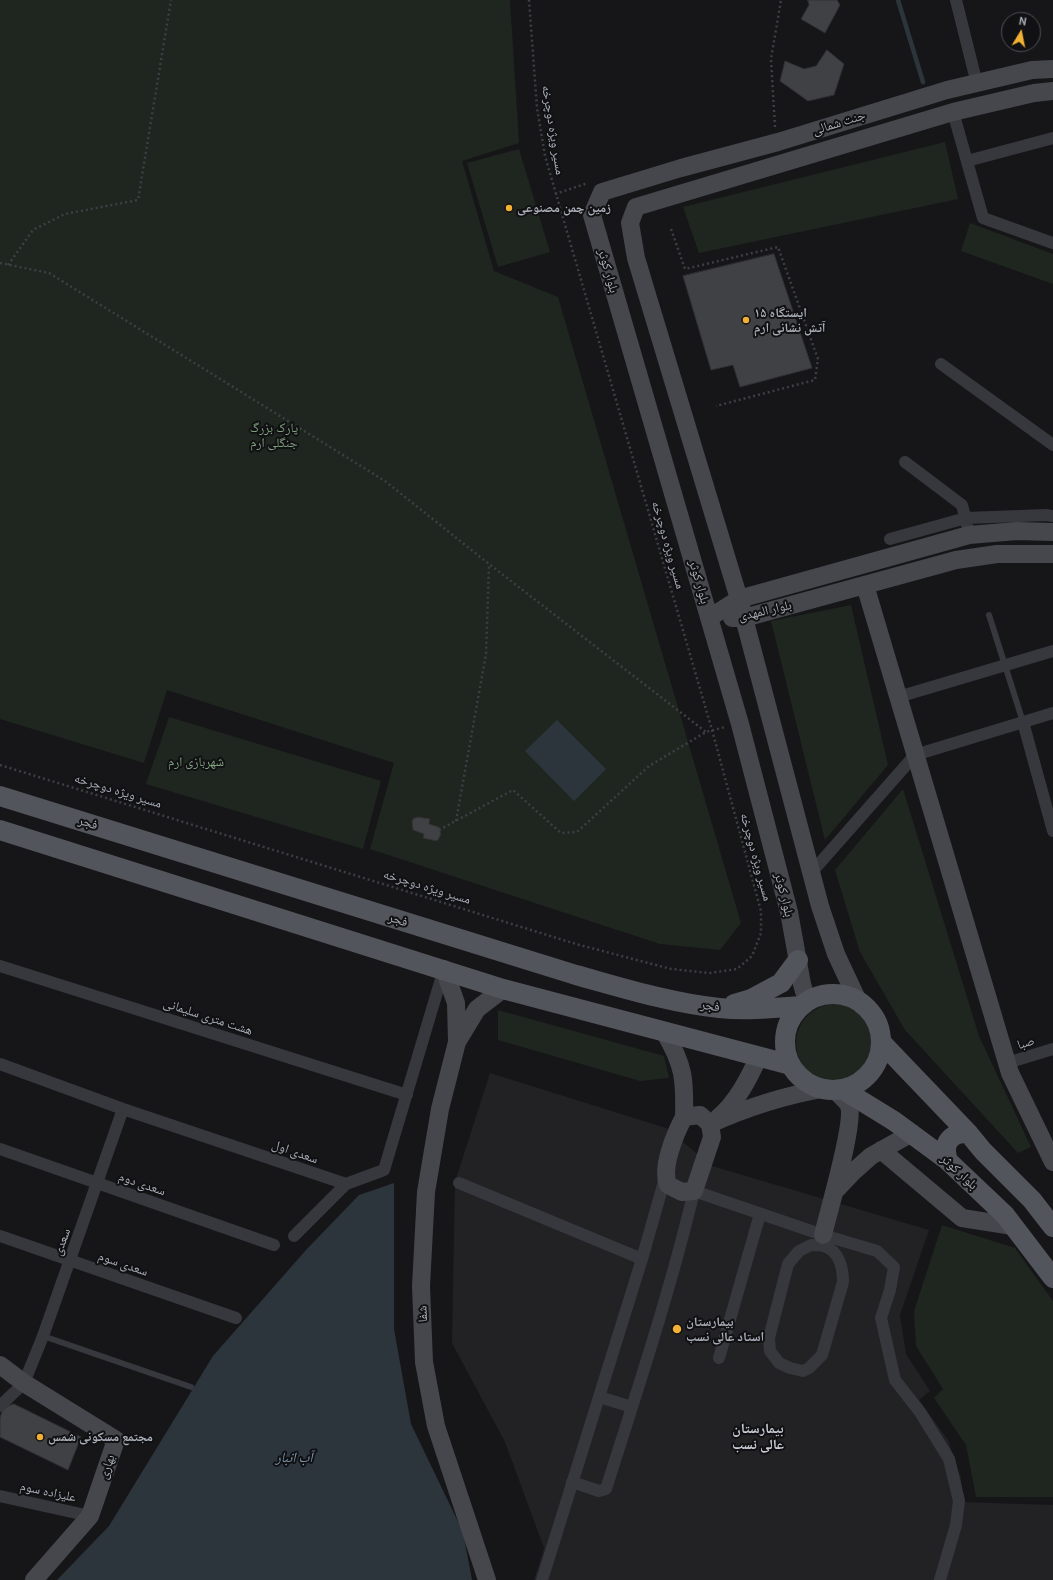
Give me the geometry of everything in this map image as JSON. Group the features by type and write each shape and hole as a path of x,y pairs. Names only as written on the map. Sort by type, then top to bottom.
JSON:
{"main road":[{"name":"جنت شمالی","path":"626,184 778,142 947,90 1032,70 1053,69"},
{"name":"جنت شمالی","path":"636,207 953,112 1034,93 1053,91"},
{"path":"626,184 636,207 630,223 636,258 739,598 820,906 836,954 858,1001"},
{"name":"بلوار کوثر","path":"626,184 602,192 592,215 740,724 789,912 804,1004"},
{"name":"بلوار المهدی","path":"709,618 739,598 967,526 1017,531 1053,532"},
{"name":"بلوار المهدی","path":"709,618 744,618 956,560 997,554 1053,554"},
{"path":"865,585 1007,1063 1053,1162"},
{"name":"فجر","path":"0,796 576,976 675,1001 720,1008 748,1009 804,1004"},
{"path":"0,830 444,969 503,989 665,1033 791,1065"},
{"path":"720,1008 751,999 781,983 798,960"},
{"path":"444,969 456,1003 457,1042"},
{"path":"457,1042 477,1009 503,989"},
{"path":"817,1240 841,1165 850,1119 849,1106 833,1090 809,1084 798,1076 791,1065 785,1049 786,1033 791,1018 804,1004 819,996 832,994 845,996 858,1001 870,1012 881,1042 969,1134 983,1151 1032,1200 1053,1227"},
{"path":"665,1033 680,1061 684,1079 684,1117 677,1130 667,1165 665,1178 668,1185 682,1192 694,1191 712,1137 710,1124 700,1116 684,1117"},
{"name":"شفا","path":"457,1042 440,1109 426,1192 422,1286 424,1362 436,1426 487,1580"},
{"path":"710,1124 739,1111 767,1101 855,1085 866,1078 874,1067 880,1055 881,1042"},
{"path":"710,1124 722,1115 734,1100 748,1079 760,1056"},
{"name":"بلوار کوثر","path":"833,1090 912,1132 947,1160 1005,1215 1053,1278"},
{"path":"833,1193 871,1156 912,1132"},
{"path":"947,1160 946,1149 949,1140 963,1132 969,1134"},
{"path":"881,1150 962,1218 1013,1226"},
{"path":"0,1366 24,1383"},
{"name":"بهاری","path":"24,1383 116,1440 90,1516 34,1580"}],"street":[{"path":"956,0 977,84"},
{"path":"953,112 983,218 1053,243"},
{"path":"967,161 1053,138"},
{"path":"941,364 1053,445"},
{"path":"905,462 962,505 967,526"},
{"path":"890,539 967,526 1046,515 1053,516"},
{"path":"898,697 1053,651"},
{"path":"811,873 915,755 1053,713"},
{"path":"1023,722 1053,831"},
{"name":"هشت متری سلیمانی","path":"0,966 407,1095"},
{"path":"294,1236 346,1184 384,1170 444,969"},
{"name":"صبا","path":"1007,1063 1053,1049"},
{"name":"سعدی اول","path":"0,1064 123,1109 346,1184"},
{"name":"سعدی","path":"24,1383 43,1336 98,1184 123,1109"},
{"name":"سعدی دوم","path":"0,1150 274,1245"},
{"path":"542,1580 642,1259 665,1178"},
{"path":"459,1183 642,1259"},
{"path":"572,1482 599,1491 606,1489 686,1228 694,1191 760,1214 817,1240 838,1256 843,1274 843,1282 822,1355 814,1364 803,1371 790,1368 779,1362 770,1351 769,1338 788,1264 799,1251 817,1240 877,1251 894,1267 890,1290 881,1318 895,1380 920,1412 948,1459 959,1500 956,1525 940,1580"},
{"path":"719,1358 760,1214"},
{"name":"سعدی سوم","path":"0,1236 236,1318"},
{"path":"0,1406 24,1383"},
{"path":"599,1397 632,1407"},
{"name":"علیزاده سوم","path":"0,1496 90,1516"}],"lane":[{"path":"990,615 1023,722"},
{"path":"43,1336 191,1387"}],"path":[{"path":"8,265 33,230 65,214 138,200 171,0"},
{"name":"مسیر ویژه دوچرخه","path":"0,765 576,944 671,969 710,973 737,969 752,956 761,933 761,911 712,730 545,156 537,108 529,0"},
{"path":"778,142 771,59 781,0"},
{"path":"671,229 685,269 778,246 818,359 815,380 716,406"},
{"path":"0,263 48,273 385,481 489,564 706,732"},
{"path":"456,821 486,654 489,564"},
{"path":"439,830 513,790 561,833 578,832 649,766 706,732 740,724"}],"shaded area":[{"name":"بیمارستان استاد عالی نسب","path":"490,1073 666,1128 712,1166 929,1230 900,1315 906,1354 930,1391 919,1400 948,1440 961,1478 963,1502 1053,1505 1053,1580 534,1580 544,1548 505,1442 452,1343 455,1182"}],"green space":[{"name":"پارک بزرگ جنگلی ارم","path":"0,0 510,0 519,143 462,161 494,271 558,297 741,923 720,950 660,944 370,849 394,763 167,690 144,763 0,719"},
{"path":"945,142 958,199 699,253 683,207"},
{"name":"زمین چمن مصنوعی","path":"519,149 550,252 498,267 467,163"},
{"path":"970,223 1053,254 1053,284 961,251"},
{"path":"851,605 888,765 825,840 771,621"},
{"name":"شهربازی ارم","path":"169,717 381,781 363,849 146,784"},
{"path":"903,789 979,1036 1031,1147 1018,1153 905,1030 860,952 835,870"},
{"path":"835,1004 850,1007 863,1015 871,1028 874,1043 871,1058 863,1071 850,1079 835,1082 820,1079 807,1071 799,1058 796,1043 799,1028 807,1015 820,1007"},
{"path":"498,1010 664,1056 669,1078 640,1081 498,1040"},
{"path":"942,1225 1015,1248 1053,1301 1053,1497 976,1497 966,1445 934,1398 943,1389 916,1346 914,1311"}],"water":[{"path":"557,720 606,769 574,801 525,751"},
{"name":"آب انبار","path":"394,1183 394,1329 411,1424 463,1532 472,1580 57,1580 109,1526 213,1356 306,1250 359,1195"}],"building":[{"path":"808,0 837,0 840,5 825,33 801,19 809,5"},
{"path":"827,50 844,64 834,95 808,101 780,81 785,61 804,69 816,66"},
{"name":"ایستگاه ۱۵ آتش نشانی ارم","path":"774,254 812,368 740,387 733,365 711,370 683,276"},
{"path":"418,817 430,819 429,824 439,827 441,834 438,840 436,841 423,838 424,834 413,830 413,819"},
{"name":"مجتمع مسکونی شمس","path":"14,1404 81,1437 68,1470 0,1437 0,1418 3,1408"}],"waterway":[{"path":"898,0 923,82"}],"place":[{"name":"زمین چمن مصنوعی","path":"509,208"},
{"name":"ایستگاه ۱۵ آتش نشانی ارم","path":"746,320"},
{"name":"بیمارستان استاد عالی نسب","path":"677,1329"},
{"name":"مجتمع مسکونی شمس","path":"40,1437"}],"district":[{"name":"بیمارستان عالی نسب","path":"758,1438"}]}
